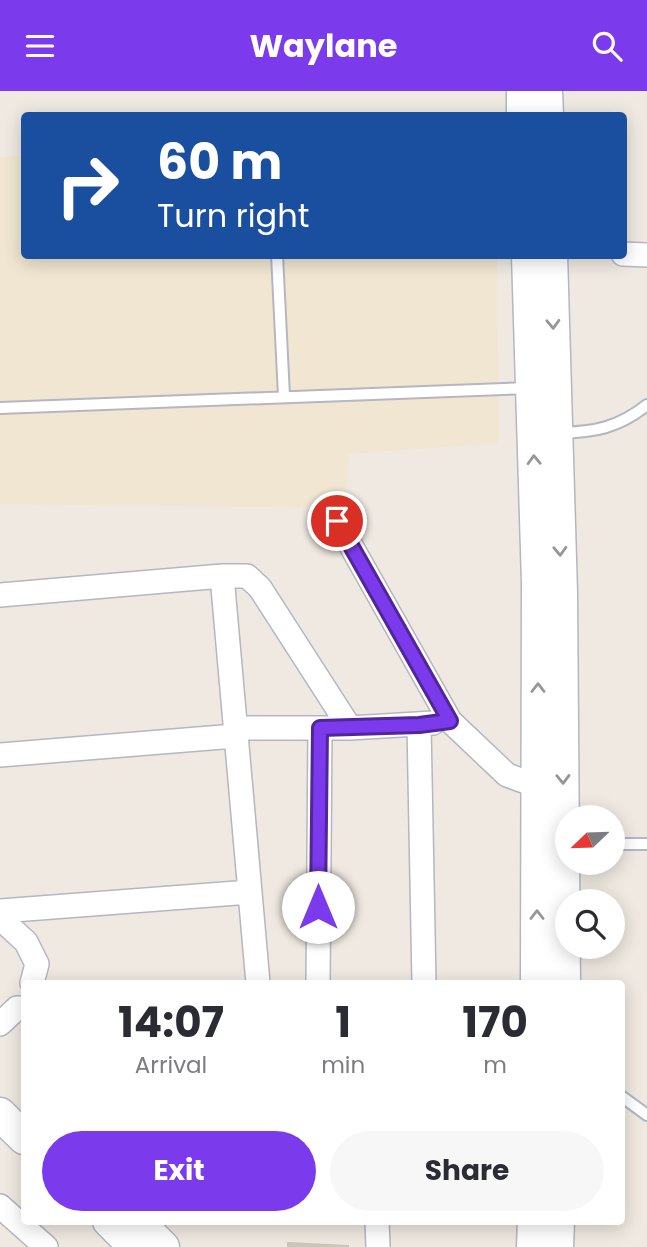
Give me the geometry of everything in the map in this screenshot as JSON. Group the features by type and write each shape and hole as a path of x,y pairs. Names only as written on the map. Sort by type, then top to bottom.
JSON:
{"main road":[{"path":"523,91 523,112"},
{"path":"546,91 547,112"},
{"path":"528,259 538,583 537,786 555,840"},
{"path":"551,259 561,593 557,805"},
{"path":"537,980 555,850"},
{"path":"558,875 564,980"},
{"path":"0,1089 21,1110"},
{"path":"0,1114 21,1135"},
{"path":"114,1225 135,1247"},
{"path":"141,1225 163,1247"},
{"path":"533,1247 534,1225"},
{"path":"557,1247 558,1225"}],"street":[{"path":"627,254 647,255"},
{"path":"337,521 450,721 507,775 537,786"},
{"path":"222,576 258,980"},
{"path":"0,595 247,576 254,580 350,728"},
{"path":"0,755 235,732 419,725 450,721"},
{"path":"419,725 424,980"},
{"path":"318,980 320,728"},
{"path":"0,911 250,892"},
{"path":"0,918 26,942 37,964 33,980"},
{"path":"0,1024 21,1006"},
{"path":"0,1206 21,1225"},
{"path":"21,1225 46,1247"},
{"path":"377,1225 377,1247"}],"lane":[{"path":"277,259 284,395"},
{"path":"0,408 532,387"},
{"path":"556,433 593,432 632,417 647,405"},
{"path":"625,844 647,844"},
{"path":"625,1099 647,1115"}],"shaded area":[{"path":"21,156 21,259 497,259 499,443 349,454 346,508 0,504 0,157"}],"building":[{"path":"288,1243 348,1246 348,1247 288,1247"}],"route":[{"path":"318,907 320,728 419,725 450,721 337,521"}]}
